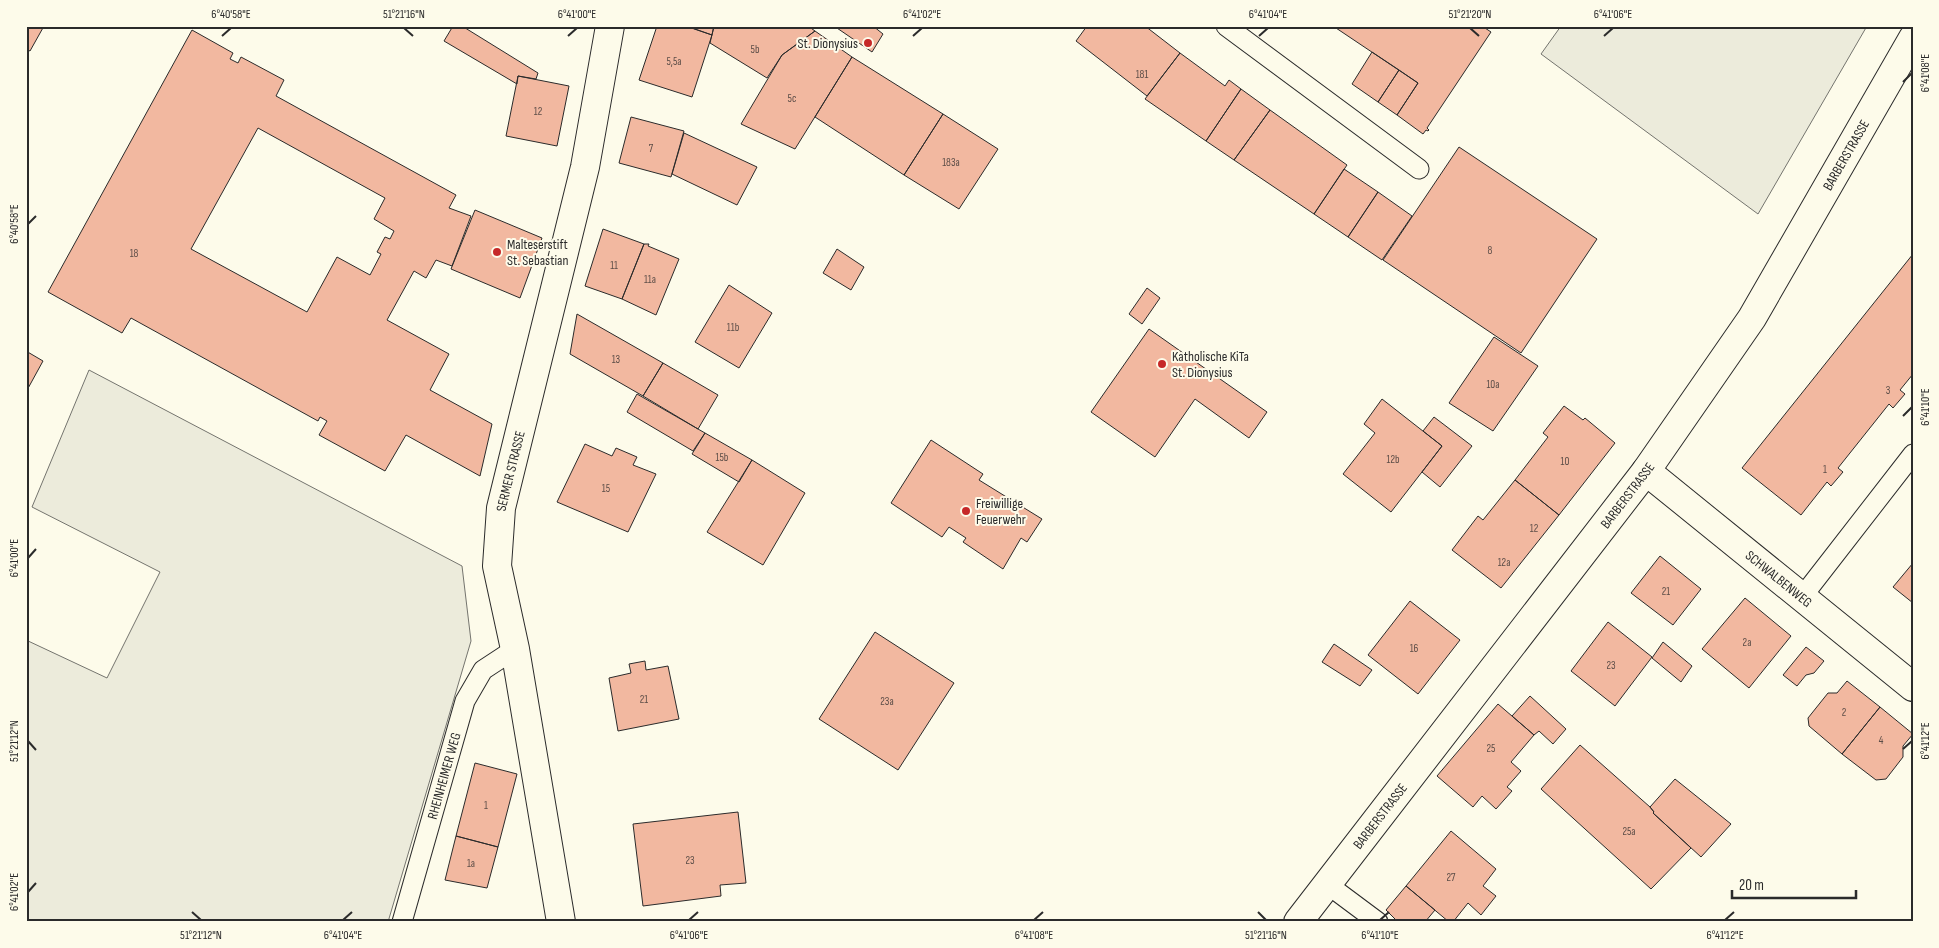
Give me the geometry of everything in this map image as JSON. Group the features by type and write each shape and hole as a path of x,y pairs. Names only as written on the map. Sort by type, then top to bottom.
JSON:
{"street":[{"name":"SERMER STRASSE","path":"561,922 515,649 497,566 500,508 585,167 610,26"},
{"name":"BARBERSTRASSE","path":"1298,922 1646,471 1752,318 1913,38"},
{"name":"SCHWALBENWEG","path":"1646,471 1913,687"}],"lane":[{"path":"1226,26 1419,169"},
{"path":"1802,597 1913,454"},
{"name":"RHEINHEIMER WEG","path":"402,922 465,701 483,670 515,649"},
{"path":"1327,884 1378,922"}],"shaded area":[{"path":"1561,26 1867,26 1758,214 1541,54"},
{"path":"89,370 462,566 471,641 388,922 26,922 26,640 107,678 160,572 32,507"}],"building":[{"path":"26,26 44,26 30,51 26,49"},
{"path":"453,26 462,26 538,73 536,79 518,76 517,84 444,41"},
{"path":"657,26 686,26 712,35 692,97 639,80"},
{"path":"686,26 714,26 712,35"},
{"path":"714,26 808,26 815,31 782,55 767,78 710,43"},
{"name":"St. Dionysius","path":"834,26 873,26 883,34 872,52"},
{"path":"1087,26 1145,26 1180,53 1147,96 1076,41"},
{"path":"1333,26 1482,26 1491,32 1427,128 1429,130 1426,130 1423,134 1397,115 1418,83"},
{"path":"192,30 233,53 230,59 238,63 241,57 284,80 276,96 456,195 449,208 471,216 452,266 436,260 426,278 414,271 387,320 449,354 430,390 492,424 480,476 406,435 385,471 319,435 327,421 320,417 318,421 131,318 122,333 48,292","holes":["258,128 385,198 374,219 394,231 390,239 385,237 377,252 381,254 370,275 337,257 307,312 191,249"]},
{"path":"815,31 852,57 795,149 741,124 782,55"},
{"path":"1372,52 1399,70 1378,102 1352,84"},
{"path":"1180,53 1225,86 1229,80 1241,89 1206,141 1145,99"},
{"path":"852,57 943,114 904,175 815,117"},
{"path":"1399,70 1418,83 1397,115 1378,102"},
{"path":"518,76 569,86 557,146 506,136"},
{"path":"1241,89 1270,110 1234,160 1206,141"},
{"path":"1270,110 1347,165 1314,214 1234,160"},
{"path":"943,114 998,149 959,209 904,175"},
{"path":"631,117 684,131 671,177 619,163"},
{"path":"684,133 757,167 737,205 672,174"},
{"path":"1459,147 1597,239 1521,353 1383,260"},
{"path":"1344,169 1378,192 1348,237 1314,214"},
{"path":"1378,192 1412,216 1382,260 1348,237"},
{"name":"Malteserstift St. Sebastian","path":"475,210 542,238 520,298 451,269"},
{"path":"603,229 644,244 622,299 585,286"},
{"path":"644,244 649,244 648,246 679,259 656,315 622,299"},
{"path":"837,249 864,267 851,290 823,273"},
{"path":"1913,254 1913,374 1900,390 1905,394 1893,408 1889,404 1838,468 1843,472 1831,486 1827,482 1801,515 1742,468"},
{"path":"729,285 772,313 739,368 695,342"},
{"path":"1147,288 1160,298 1142,324 1129,314"},
{"path":"577,314 663,363 643,396 570,354"},
{"name":"Katholische KiTa St. Dionysius","path":"1149,329 1267,412 1249,438 1195,399 1155,457 1091,412"},
{"path":"1494,337 1538,366 1493,431 1449,403"},
{"path":"26,351 43,361 26,392"},
{"path":"663,363 718,395 698,429 643,396"},
{"path":"637,394 705,433 693,451 627,412"},
{"path":"1382,399 1442,446 1391,512 1343,474 1375,433 1364,424"},
{"path":"1564,406 1583,420 1585,418 1615,443 1559,515 1515,480 1548,437 1543,433"},
{"path":"1434,417 1472,446 1440,487 1422,472 1442,446 1423,431"},
{"path":"705,433 752,460 739,482 692,454"},
{"name":"Freiwillige Feuerwehr","path":"931,440 983,474 979,480 1042,519 1027,542 1021,538 1003,569 963,542 966,538 949,527 942,537 891,503"},
{"path":"585,444 612,456 616,448 637,457 633,465 656,474 628,532 557,502"},
{"path":"752,460 805,493 763,565 707,532"},
{"path":"1515,480 1559,515 1501,588 1452,550 1478,516 1483,520"},
{"path":"1660,556 1701,589 1673,625 1631,593"},
{"path":"1913,563 1913,603 1893,587"},
{"path":"1745,598 1791,636 1749,688 1702,649"},
{"path":"1410,601 1460,640 1418,694 1368,655"},
{"path":"1608,622 1652,657 1615,706 1571,671"},
{"path":"875,632 954,683 898,770 819,719"},
{"path":"1663,642 1692,666 1681,682 1652,658"},
{"path":"1334,644 1372,670 1360,686 1322,662"},
{"path":"1806,647 1824,661 1814,673 1806,675 1797,686 1783,675"},
{"path":"645,661 646,670 668,666 679,719 618,731 609,678 631,673 629,664"},
{"path":"1847,681 1880,707 1842,754 1809,726 1808,718 1828,693 1837,693"},
{"path":"1530,696 1566,729 1553,744 1539,731 1534,735 1512,716"},
{"path":"1498,704 1534,735 1511,762 1521,771 1507,787 1512,791 1496,809 1482,796 1473,807 1437,776"},
{"path":"1880,707 1913,734 1903,746 1903,757 1886,779 1876,780 1842,754"},
{"path":"1580,745 1650,807 1653,813 1691,848 1651,889 1541,789"},
{"path":"475,763 517,774 498,847 456,836"},
{"path":"1675,779 1731,824 1701,857 1653,813 1650,807"},
{"path":"738,812 746,883 720,885 721,896 643,906 633,824"},
{"path":"1451,831 1496,869 1483,886 1496,896 1481,915 1468,903 1453,922 1449,922 1406,886"},
{"path":"456,836 498,847 487,888 445,880"},
{"path":"1406,886 1435,910 1425,922 1398,922 1386,910"}],"place":[{"name":"St. Dionysius","path":"868,43"},
{"name":"Malteserstift St. Sebastian","path":"497,252"},
{"name":"Katholische KiTa St. Dionysius","path":"1162,364"},
{"name":"Freiwillige Feuerwehr","path":"966,511"}]}
